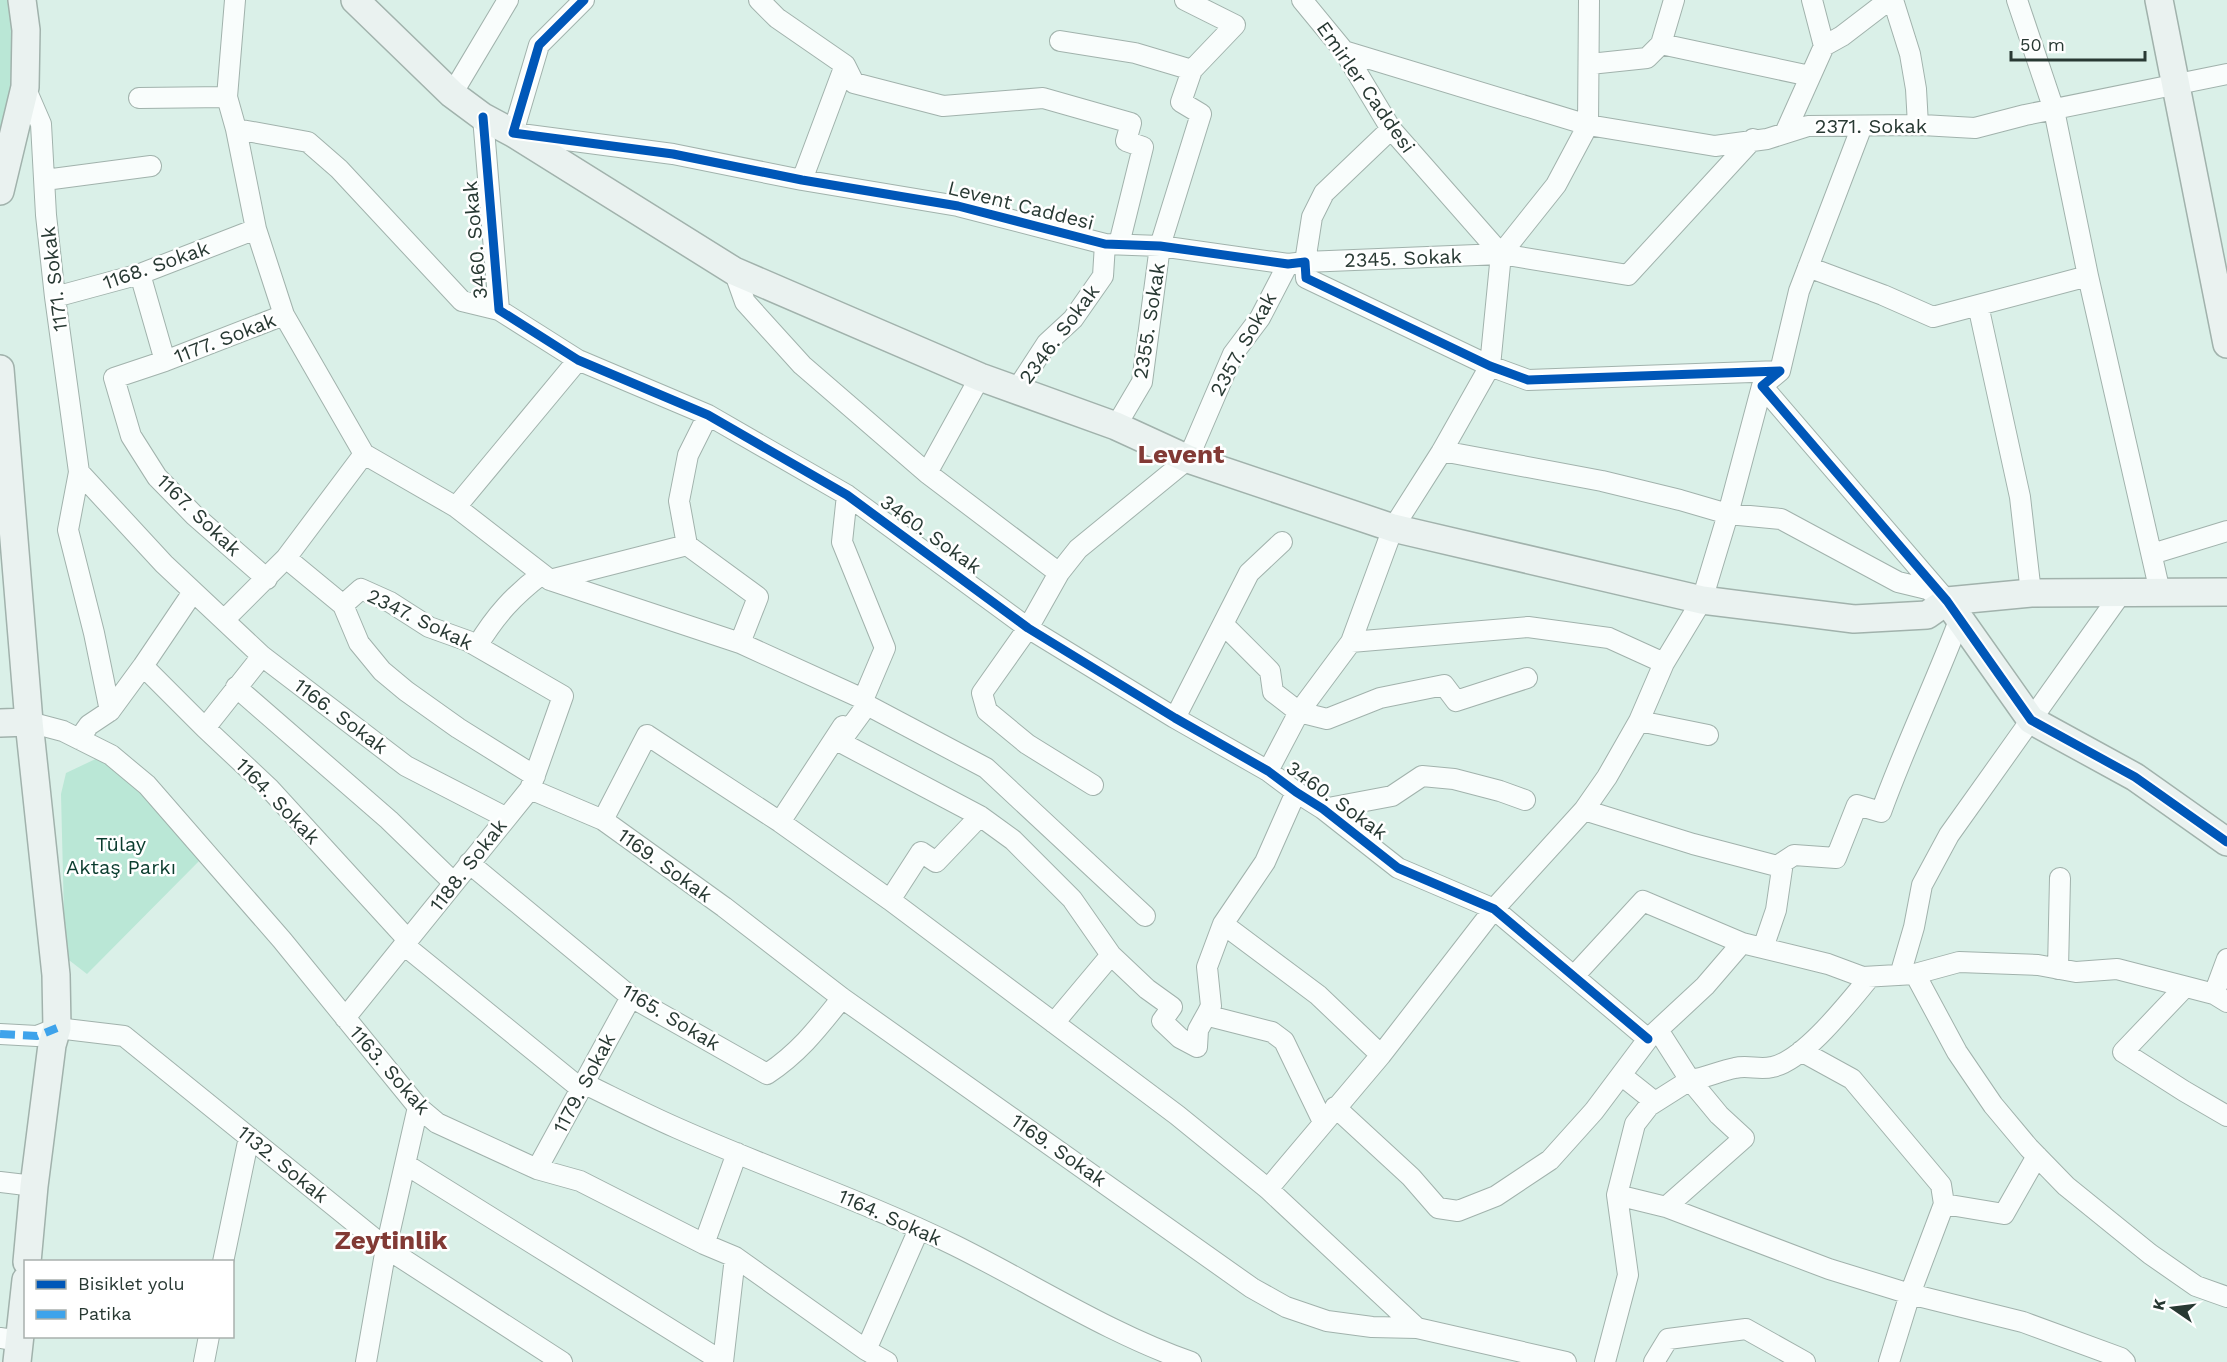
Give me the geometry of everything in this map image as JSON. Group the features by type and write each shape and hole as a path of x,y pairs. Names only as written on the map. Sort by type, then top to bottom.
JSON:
{"street":[{"path":"0,191 25,87 26,30 22,0"},
{"path":"236,0 227,97 237,129 256,229 284,315 364,454 456,507 546,577 740,643 864,701 986,768 1145,916"},
{"path":"355,0 453,94 483,117 513,133 734,270 980,377 1116,426 1188,459 1393,528 1702,600 1854,619 1927,615 2031,593 2227,591"},
{"path":"453,94 508,0"},
{"path":"513,133 539,45 584,0"},
{"path":"759,0 777,18 845,65 802,180"},
{"path":"1060,41 1135,53 1192,70 1235,25 1185,0"},
{"path":"1268,771 1299,712 1351,642 1393,528 1442,451 1490,366 1500,254 1557,184 1588,124 1589,0"},
{"path":"1590,63 1647,58 1661,44 1674,0"},
{"path":"1812,0 1824,46"},
{"path":"1785,133 1824,46 1842,36 1891,0 1910,54 1916,89 1917,125"},
{"path":"2017,0 2054,110 2088,276 2160,592"},
{"path":"2159,0 2227,344"},
{"name":"Emirler Caddesi","path":"1312,4 1344,51 1391,129 1500,254"},
{"path":"1661,44 1810,76"},
{"name":"2371. Sokak","path":"1344,51 1588,124 1715,146 1753,139 1767,139 1808,126 1917,125 1975,128 2227,74"},
{"name":"2346. Sokak","path":"845,65 854,83 943,106 1043,98 1131,123 1126,141 1143,147 1103,276 1073,319 1047,343 1017,389"},
{"name":"2355. Sokak","path":"1116,426 1142,382 1160,246 1201,114 1181,102 1192,70"},
{"name":"1171. Sokak","path":"25,87 40,124 55,297 79,472 68,530 94,633 110,711"},
{"path":"139,98 227,97"},
{"name":"3460. Sokak","path":"483,117 499,310 578,360 708,415 847,495 1028,628 1175,718 1268,771 1323,809 1398,868 1494,909 1574,976 1653,1034 1719,1114 1744,1138 1666,1207"},
{"path":"1268,1189 1381,1055 1494,909 1584,810 1607,777 1639,721 1664,663 1702,600 1728,514 1762,386 1780,371 1799,291 1862,126"},
{"path":"237,129 308,142 339,169 462,301 499,310"},
{"name":"2357. Sokak","path":"1188,459 1233,354 1297,263 1312,217 1324,193 1391,129"},
{"name":"Levent Caddesi","path":"513,133 673,154 802,180 958,206 1112,244 1160,246 1297,263"},
{"name":"2345. Sokak","path":"1297,263 1500,254 1628,275 1753,139"},
{"path":"45,180 151,166"},
{"name":"1168. Sokak","path":"55,297 140,274 256,229"},
{"path":"1297,263 1306,278 1490,366 1528,380 1780,371"},
{"path":"1808,267 1883,295 1933,317 2088,276"},
{"path":"734,270 745,302 802,365 927,473 1059,573"},
{"path":"140,274 165,361"},
{"path":"1978,305 2020,497 2031,593"},
{"name":"1177. Sokak","path":"165,361 284,315"},
{"path":"456,507 578,360"},
{"name":"1167. Sokak","path":"165,361 114,378 131,436 157,477 195,516 267,579"},
{"path":"0,369 9,719 56,975 57,1028 52,1045 27,1260"},
{"path":"927,473 980,377"},
{"path":"1762,386 1953,609 2031,720 2135,777 2227,842"},
{"path":"708,415 688,455 679,501 687,544 758,597 740,643"},
{"path":"1442,451 1602,482 1728,514 1781,519 1898,582 1927,589 1953,609"},
{"path":"224,620 286,558 364,454"},
{"path":"1093,785 1027,744 987,711 982,693 1028,628 1059,573 1078,549 1188,459"},
{"path":"79,472 193,592 110,711 89,725 79,739"},
{"path":"847,495 843,542 885,648 864,701 840,742 980,816 1013,840 1072,899 1111,955 1147,989 1172,1007 1162,1021 1180,1038 1197,1047 1198,1030 1211,1006 1207,967 1224,924 1265,862 1296,792"},
{"path":"2152,554 2227,531"},
{"path":"1175,718 1249,573 1282,542"},
{"path":"477,646 492,621 507,603 546,577 687,544"},
{"name":"2347. Sokak","path":"286,558 343,605 361,589 390,602 429,627 477,646 563,696"},
{"name":"1166. Sokak","path":"193,592 262,656 406,766 505,817"},
{"path":"2122,592 1949,835 1922,885 1908,975 1993,1105 2066,1186 2150,1254 2196,1286 2227,1297"},
{"path":"343,605 358,643 382,671 532,783"},
{"path":"1584,810 1693,844 1777,866 1794,855 1836,858 1857,805 1881,812 1901,757 1920,717 1953,609"},
{"path":"1223,624 1270,671 1273,692 1299,712 1328,719 1380,698 1444,685 1455,701 1527,678"},
{"path":"1351,642 1528,627 1610,639 1664,663"},
{"path":"205,728 262,656"},
{"name":"1164. Sokak","path":"143,666 269,788 406,942 581,1086 737,1153 868,1205 1157,1350 1191,1362"},
{"path":"236,687 389,820 454,883"},
{"name":"1188. Sokak","path":"345,1018 532,783 563,696"},
{"path":"780,822 864,701"},
{"name":"1163. Sokak","path":"9,719 63,731 111,755 147,785 282,940 418,1107 437,1123 537,1169 580,1180 704,1244 735,1257 875,1357"},
{"path":"1639,721 1708,735"},
{"path":"603,820 647,735 780,822 890,900 1177,1115 1268,1189 1417,1328"},
{"path":"1323,809 1392,796 1422,776 1454,779 1500,790 1525,800"},
{"name":"1169. Sokak","path":"532,783 603,820 723,907 842,998 1252,1288 1286,1307 1326,1321 1372,1327 1417,1328 1566,1362"},
{"path":"890,900 921,852 936,862 980,816"},
{"path":"1763,948 1776,910 1783,862"},
{"name":"1165. Sokak","path":"469,863 631,997 767,1074 790,1059 842,998"},
{"path":"2058,969 2060,878"},
{"path":"1574,976 1643,902 1742,943 1828,964 1863,977 1908,975 1959,962 2038,965 2076,972 2117,969 2221,998 2227,959"},
{"path":"1224,924 1318,995 1381,1055"},
{"path":"1208,1012 1209,1016 1272,1032 1284,1041 1329,1115 1411,1177 1438,1208 1458,1211 1496,1196 1550,1160 1594,1111 1653,1034 1705,986 1742,943"},
{"path":"1054,1023 1111,955"},
{"path":"1605,1362 1628,1275 1617,1195 1635,1124 1649,1106 1690,1080 1705,1078 1736,1067 1772,1067 1796,1056 1835,1018 1870,977"},
{"path":"2185,987 2122,1052 2184,1092 2227,1116"},
{"name":"1179. Sokak","path":"537,1169 631,997"},
{"path":"0,1034 37,1036 57,1028"},
{"name":"1132. Sokak","path":"57,1028 124,1036 386,1248 552,1359"},
{"path":"1801,1051 1852,1079 1941,1185 1944,1204 1910,1294 1889,1362"},
{"path":"1621,1075 1655,1102"},
{"path":"366,1362 386,1248 418,1107"},
{"path":"223,1260 249,1137"},
{"path":"704,1244 737,1153"},
{"path":"1944,1204 2004,1214 2037,1156"},
{"path":"405,1164 723,1362 735,1257"},
{"path":"0,1182 34,1186"},
{"path":"1617,1195 1666,1207 1829,1269 1910,1294 2023,1322 2127,1361"},
{"path":"875,1357 919,1229"},
{"path":"12,1347 24,1290"},
{"path":"1654,1362 1668,1339 1746,1329 1805,1362"},
{"path":"204,1362 209,1338"}],"green space":[{"path":"0,0 22,0 0,191"},
{"name":"Tülay Aktaş Parkı","path":"104,755 205,855 87,974 65,957 61,794 66,773"}],"marked path":[{"path":"0,1034 37,1036 57,1028"}],"cycle path":[{"path":"584,0 539,45 513,133 673,154 802,180 958,206 1105,244 1160,246 1288,264 1305,262 1306,278 1490,366 1528,380 1780,371 1762,386 1947,601 2031,720 2135,777 2227,842"},
{"path":"483,117 499,310 578,360 708,415 847,495 1028,628 1175,718 1268,771 1323,809 1398,868 1494,909 1648,1039"}],"district":[{"name":"Levent","path":"1181,454"},
{"name":"Zeytinlik","path":"391,1240"}]}
